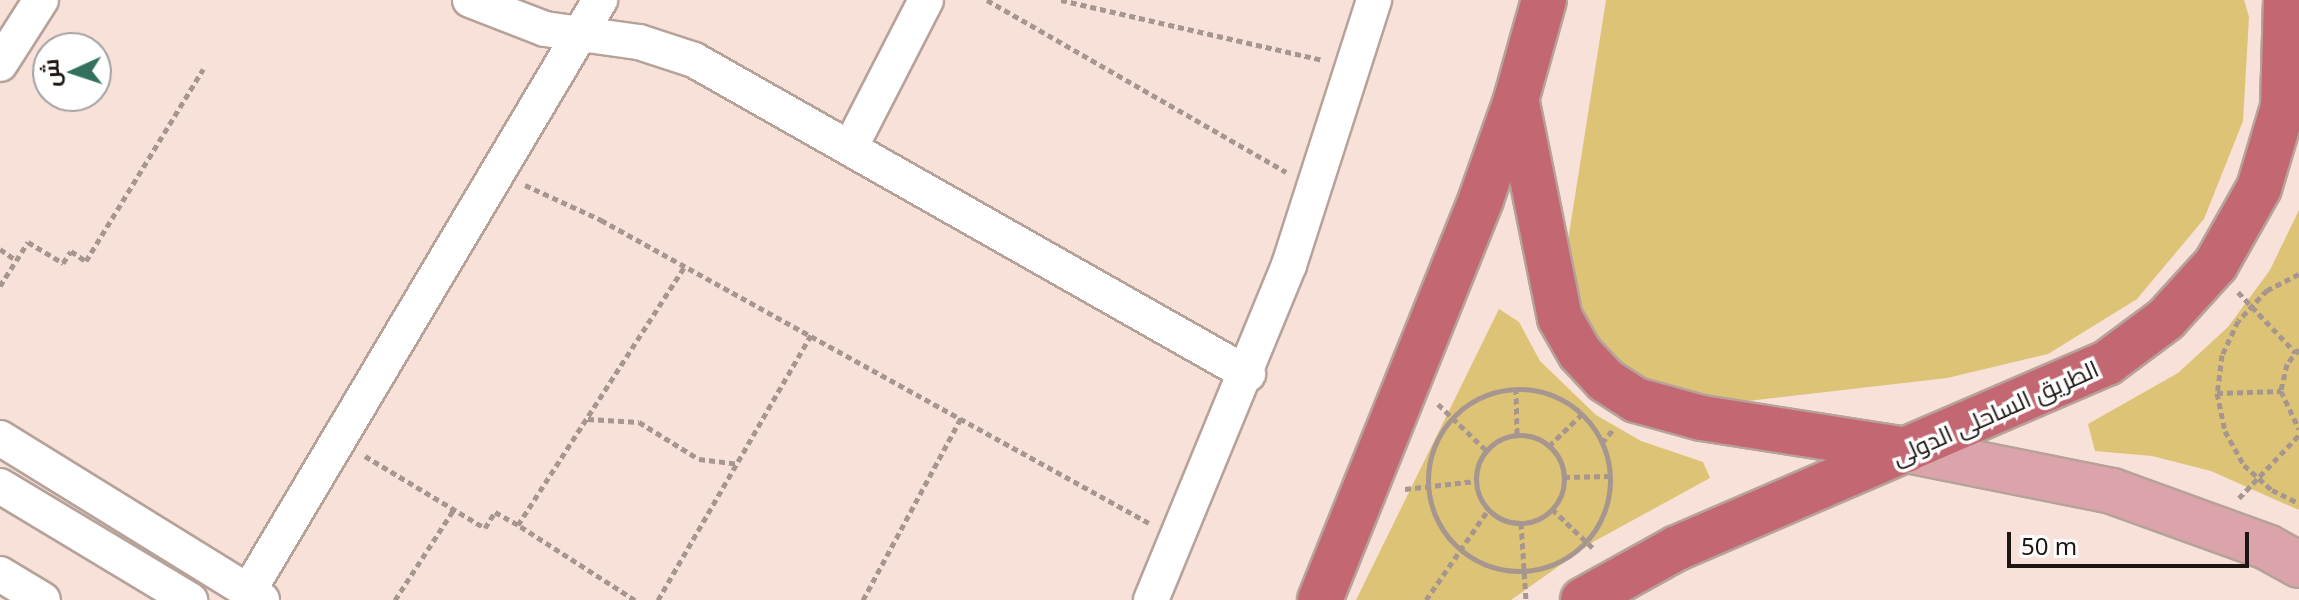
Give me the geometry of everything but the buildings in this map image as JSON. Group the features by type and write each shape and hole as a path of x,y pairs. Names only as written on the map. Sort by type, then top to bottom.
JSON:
{"highway":[{"path":"1320,600 1411,377 1516,100 1544,0"},
{"name":"الطريق الساحلى الدولى","path":"1583,600 1621,576 2107,363 2166,319 2216,264 2259,188 2283,107 2286,0"},
{"path":"1516,100 1560,318 1580,353 1605,380 1636,400 1702,418 1907,450"}],"main road":[{"path":"1907,450 2112,491 2214,526 2299,565"}],"street":[{"path":"0,64 41,0"},
{"path":"470,0 510,20 639,42 694,60 1248,374"},
{"path":"0,438 255,596 340,441 600,0"},
{"path":"850,148 926,0"},
{"path":"1151,600 1248,374 1315,189 1374,0"},
{"path":"0,488 155,591 190,600"},
{"path":"0,574 43,600"}],"path":[{"path":"987,0 1315,189"},
{"path":"1061,0 1354,67"},
{"path":"0,286 28,242 63,263 71,251 86,261 203,69"},
{"path":"499,173 685,266 1178,540"},
{"path":"0,249 16,260"},
{"path":"2214,526 2299,432 2281,391 2297,350 2250,306 2216,264"},
{"path":"518,525 685,266"},
{"path":"2299,274 2250,306 2228,337 2217,393 2225,431 2257,479 2299,503"},
{"path":"658,600 811,335"},
{"path":"1411,377 1486,450"},
{"path":"1516,388 1517,435"},
{"path":"1516,388 1558,397 1582,414 1602,443 1610,476 1607,504 1586,541 1558,562 1525,571 1484,564 1459,549 1437,521 1427,486 1430,457 1451,418 1480,396 1516,388"},
{"path":"2217,393 2281,391"},
{"path":"1549,446 1582,414"},
{"path":"863,600 961,418"},
{"path":"587,419 630,420 699,459 737,464"},
{"path":"1517,435 1549,446 1564,477 1552,509 1521,523 1488,510 1476,481 1486,450 1517,435"},
{"path":"340,441 485,528 495,512 635,600"},
{"path":"1564,477 1610,476"},
{"path":"1365,493 1476,481"},
{"path":"395,600 454,509"},
{"path":"1552,509 1621,576"},
{"path":"1426,600 1488,510"},
{"path":"1521,523 1526,600"}],"shaded area":[{"path":"1606,0 2244,0 2249,17 2243,121 2204,219 2137,299 2048,354 1947,378 1713,405 1615,371 1581,331 1563,272"},
{"path":"2299,210 2299,510 2211,471 2152,456 2095,451 2088,424 2178,373 2228,327 2270,270"},
{"path":"1499,309 1519,322 1540,361 1596,415 1641,441 1703,462 1710,478 1593,542 1511,600 1356,600"}]}
